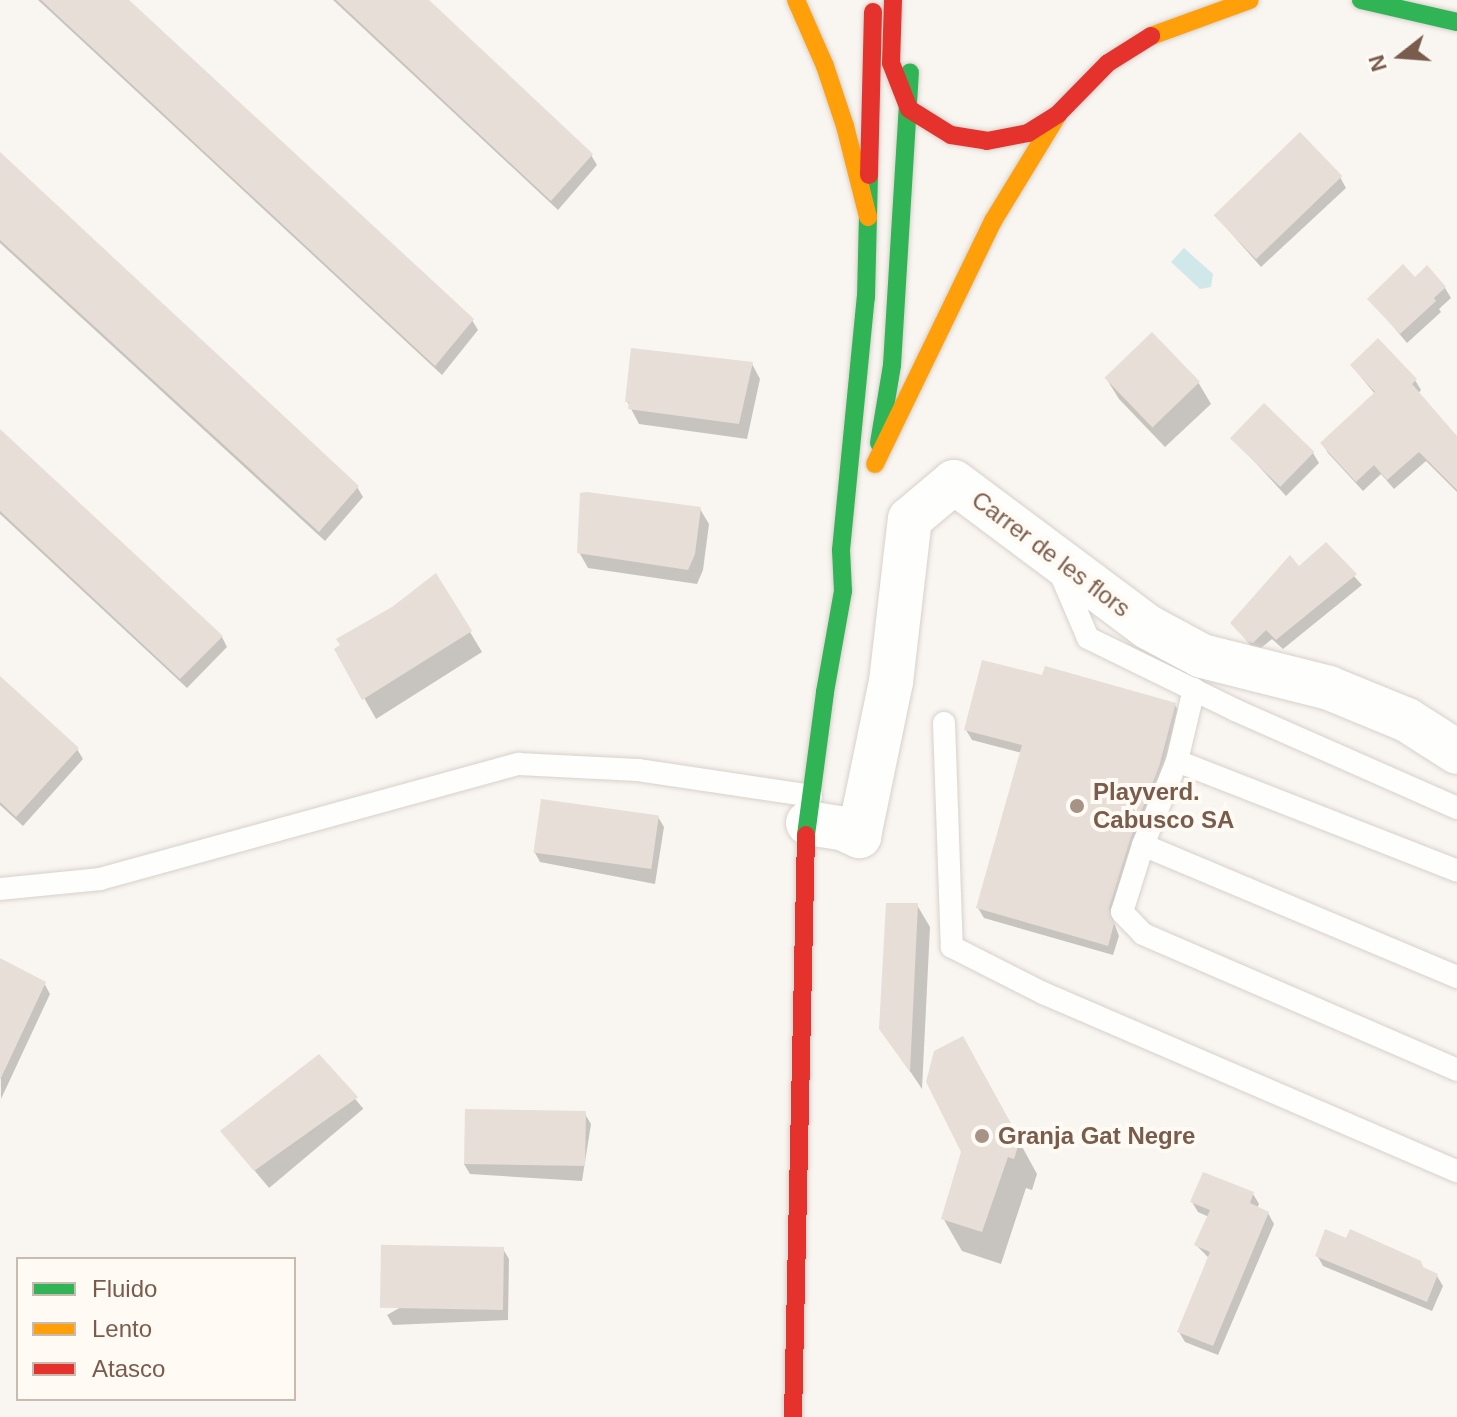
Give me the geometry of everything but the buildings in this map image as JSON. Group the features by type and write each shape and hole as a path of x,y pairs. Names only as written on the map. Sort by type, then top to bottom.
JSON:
{"main road":[{"path":"796,0 845,126 868,217"},
{"path":"793,1417 800,1010 810,809 843,591 841,550 866,297 873,0"},
{"path":"893,0 891,63 909,109 951,135 987,141 1028,133 1058,114"},
{"path":"912,47 892,365 874,471 993,221 1058,114 1108,63 1158,32 1250,0"},
{"path":"1361,0 1457,22"},
{"path":"843,591 855,576 862,534"}],"street":[{"name":"Carrer de les flors","path":"810,809 859,836 891,682 910,519 954,482 1148,627 1202,656 1329,688 1407,720 1457,752"}],"lane":[{"path":"1051,553 1088,638 1457,808"},
{"path":"1194,689 1177,761 1143,845 1122,912 1143,934 1457,1070"},
{"path":"944,723 952,947 1043,993 1457,1171"},
{"path":"1177,761 1457,871"},
{"path":"0,889 100,879 518,764 638,770 810,809"},
{"path":"1143,845 1457,977"}],"water":[{"path":"1184,248 1213,274 1211,287 1200,289 1171,262"}],"traffic: fast":[{"path":"1361,0 1457,22"},
{"path":"879,443 892,365 910,73"},
{"path":"806,835 825,692 843,591 841,550 866,297 869,175"}],"traffic: slow":[{"path":"796,0 825,66 845,126 868,217"},
{"path":"1151,36 1250,0"},
{"path":"875,464 993,221 1057,116"}],"traffic: jam":[{"path":"893,0 891,63 909,109 951,135 987,141 1028,133 1058,114 1108,63 1151,36"},
{"path":"869,175 873,12"},
{"path":"793,1417 806,835"}],"place":[{"name":"Playverd. Cabusco SA","path":"1077,806"},
{"name":"Granja Gat Negre","path":"982,1136"}]}
